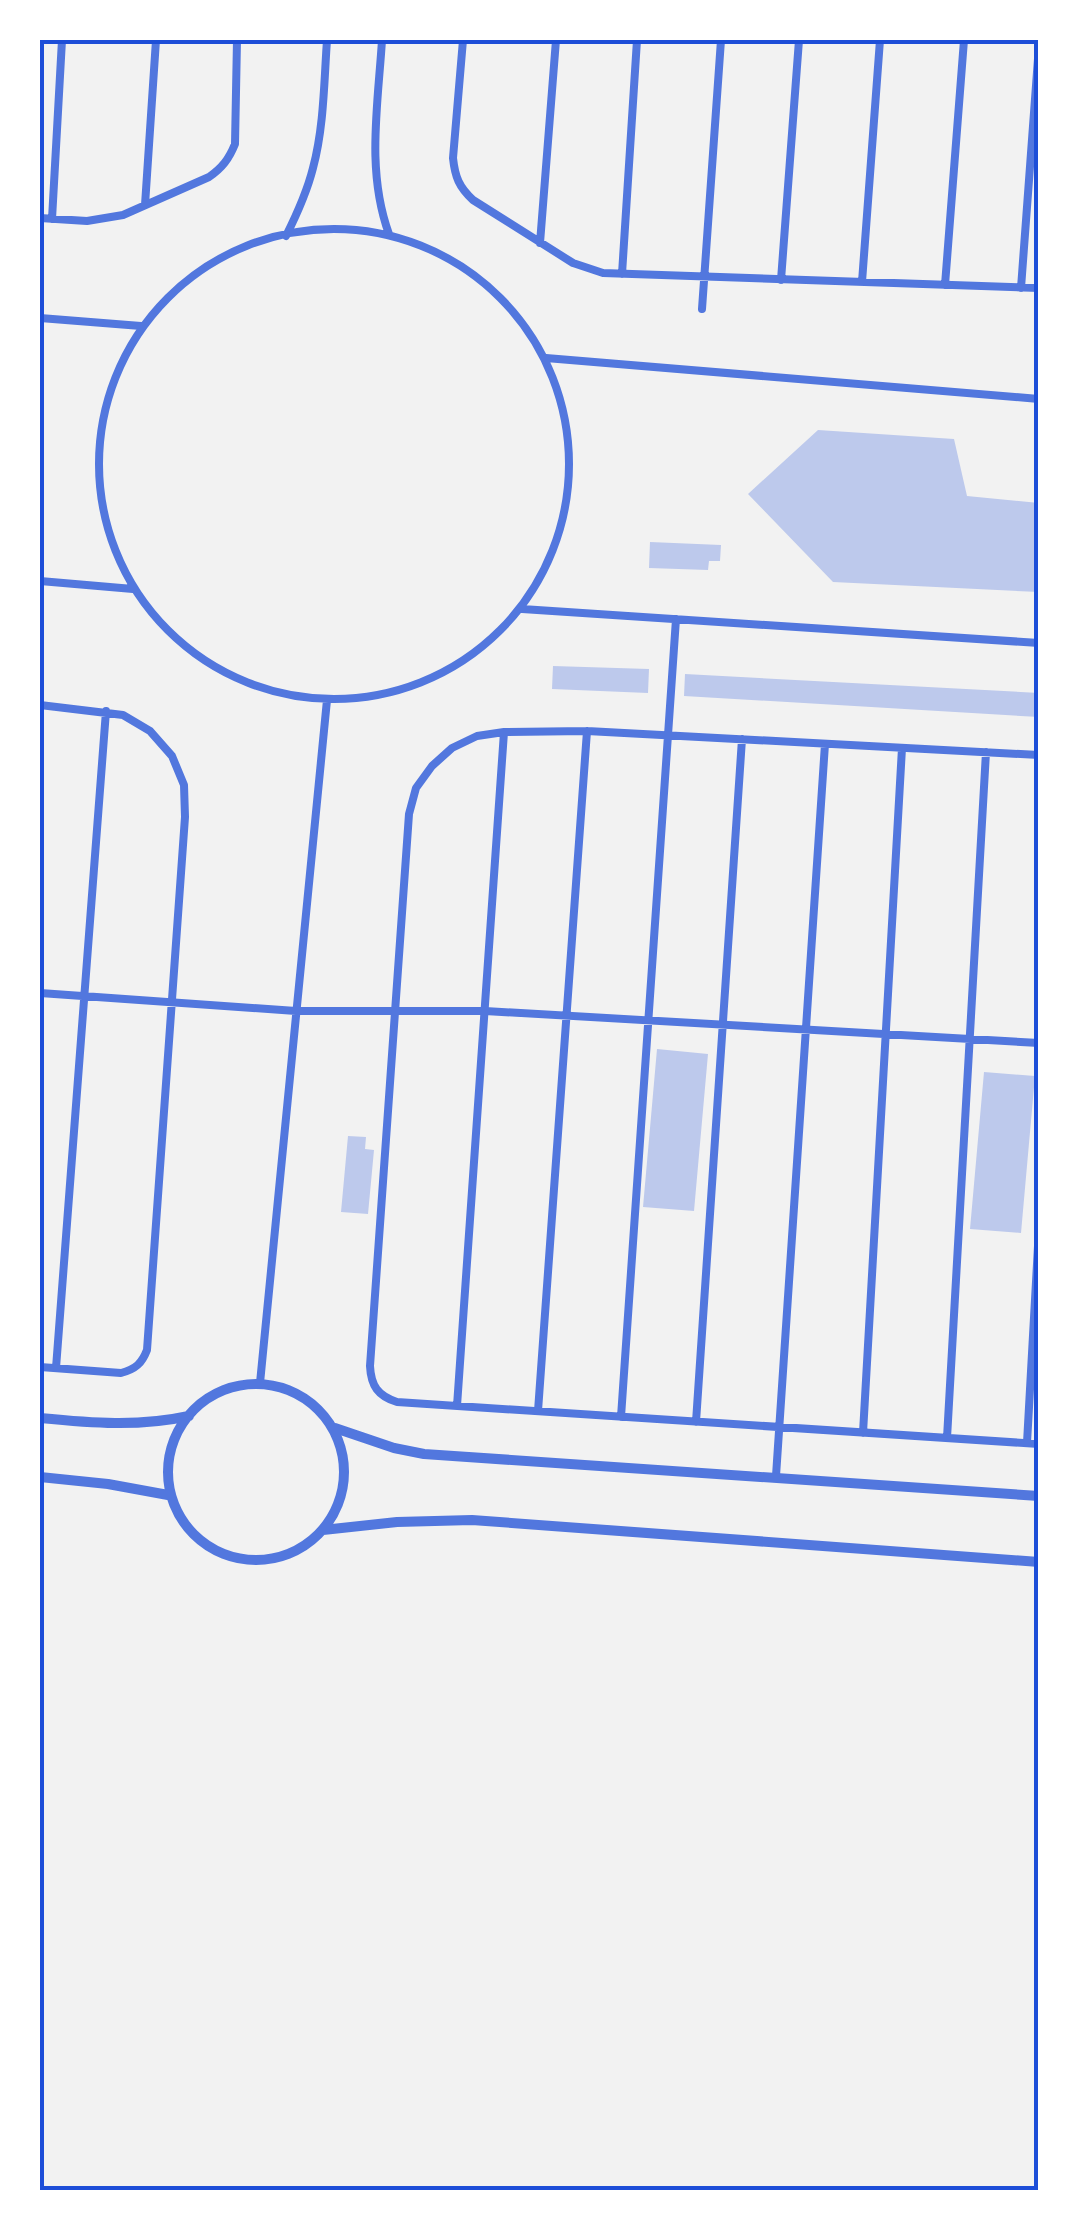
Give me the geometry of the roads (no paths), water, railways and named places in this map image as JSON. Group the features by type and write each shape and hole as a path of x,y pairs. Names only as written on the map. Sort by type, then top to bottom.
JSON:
{"street":[{"path":"260,1383 278,1385 312,1400 336,1428 340,1495 323,1530 292,1553 254,1561 216,1553 200,1542 175,1513 168,1495 173,1454 190,1416 220,1391 260,1383"},
{"path":"40,1418 118,1425 190,1416"},
{"path":"336,1428 424,1454 1039,1496"},
{"path":"40,1477 168,1495"},
{"path":"323,1530 397,1522 472,1520 1039,1562"}],"lane":[{"path":"52,219 62,40"},
{"path":"145,205 156,40"},
{"path":"40,218 87,221 123,214 220,169 235,144 236,40"},
{"path":"286,236 314,167 327,40"},
{"path":"382,40 374,161 380,211 389,234"},
{"path":"463,40 454,158 454,174 461,189 540,243 588,270 604,274 1039,288"},
{"path":"540,243 556,40"},
{"path":"622,274 637,40"},
{"path":"702,309 720,40"},
{"path":"781,280 798,40"},
{"path":"862,282 880,40"},
{"path":"945,285 964,40"},
{"path":"1021,288 1039,45"},
{"path":"319,228 389,234 438,252 482,278 518,315 546,358 568,421 570,487 554,552 522,609 482,648 435,678 382,696 326,700 269,691 216,669 169,634 133,589 104,526 97,456 109,388 141,326 190,276 251,243 319,228"},
{"path":"40,318 141,326"},
{"path":"546,358 1039,399"},
{"path":"40,581 133,589"},
{"path":"522,609 1039,643"},
{"path":"621,1417 676,619"},
{"path":"260,1383 326,700"},
{"path":"40,704 123,715 150,731 172,756 184,785 185,817 148,1350 133,1370 121,1373 40,1367"},
{"path":"56,1368 106,712"},
{"path":"538,1411 587,731"},
{"path":"1039,755 587,731 504,732 477,736 452,748 432,766 416,788 408,814 370,1379 385,1398 397,1402 1039,1444"},
{"path":"457,1406 504,732"},
{"path":"696,1422 742,739"},
{"path":"776,1476 826,744"},
{"path":"864,1432 902,748"},
{"path":"947,1438 986,752"},
{"path":"40,994 296,1010 484,1011 1039,1043"},
{"path":"1027,1444 1039,1228"}]}
